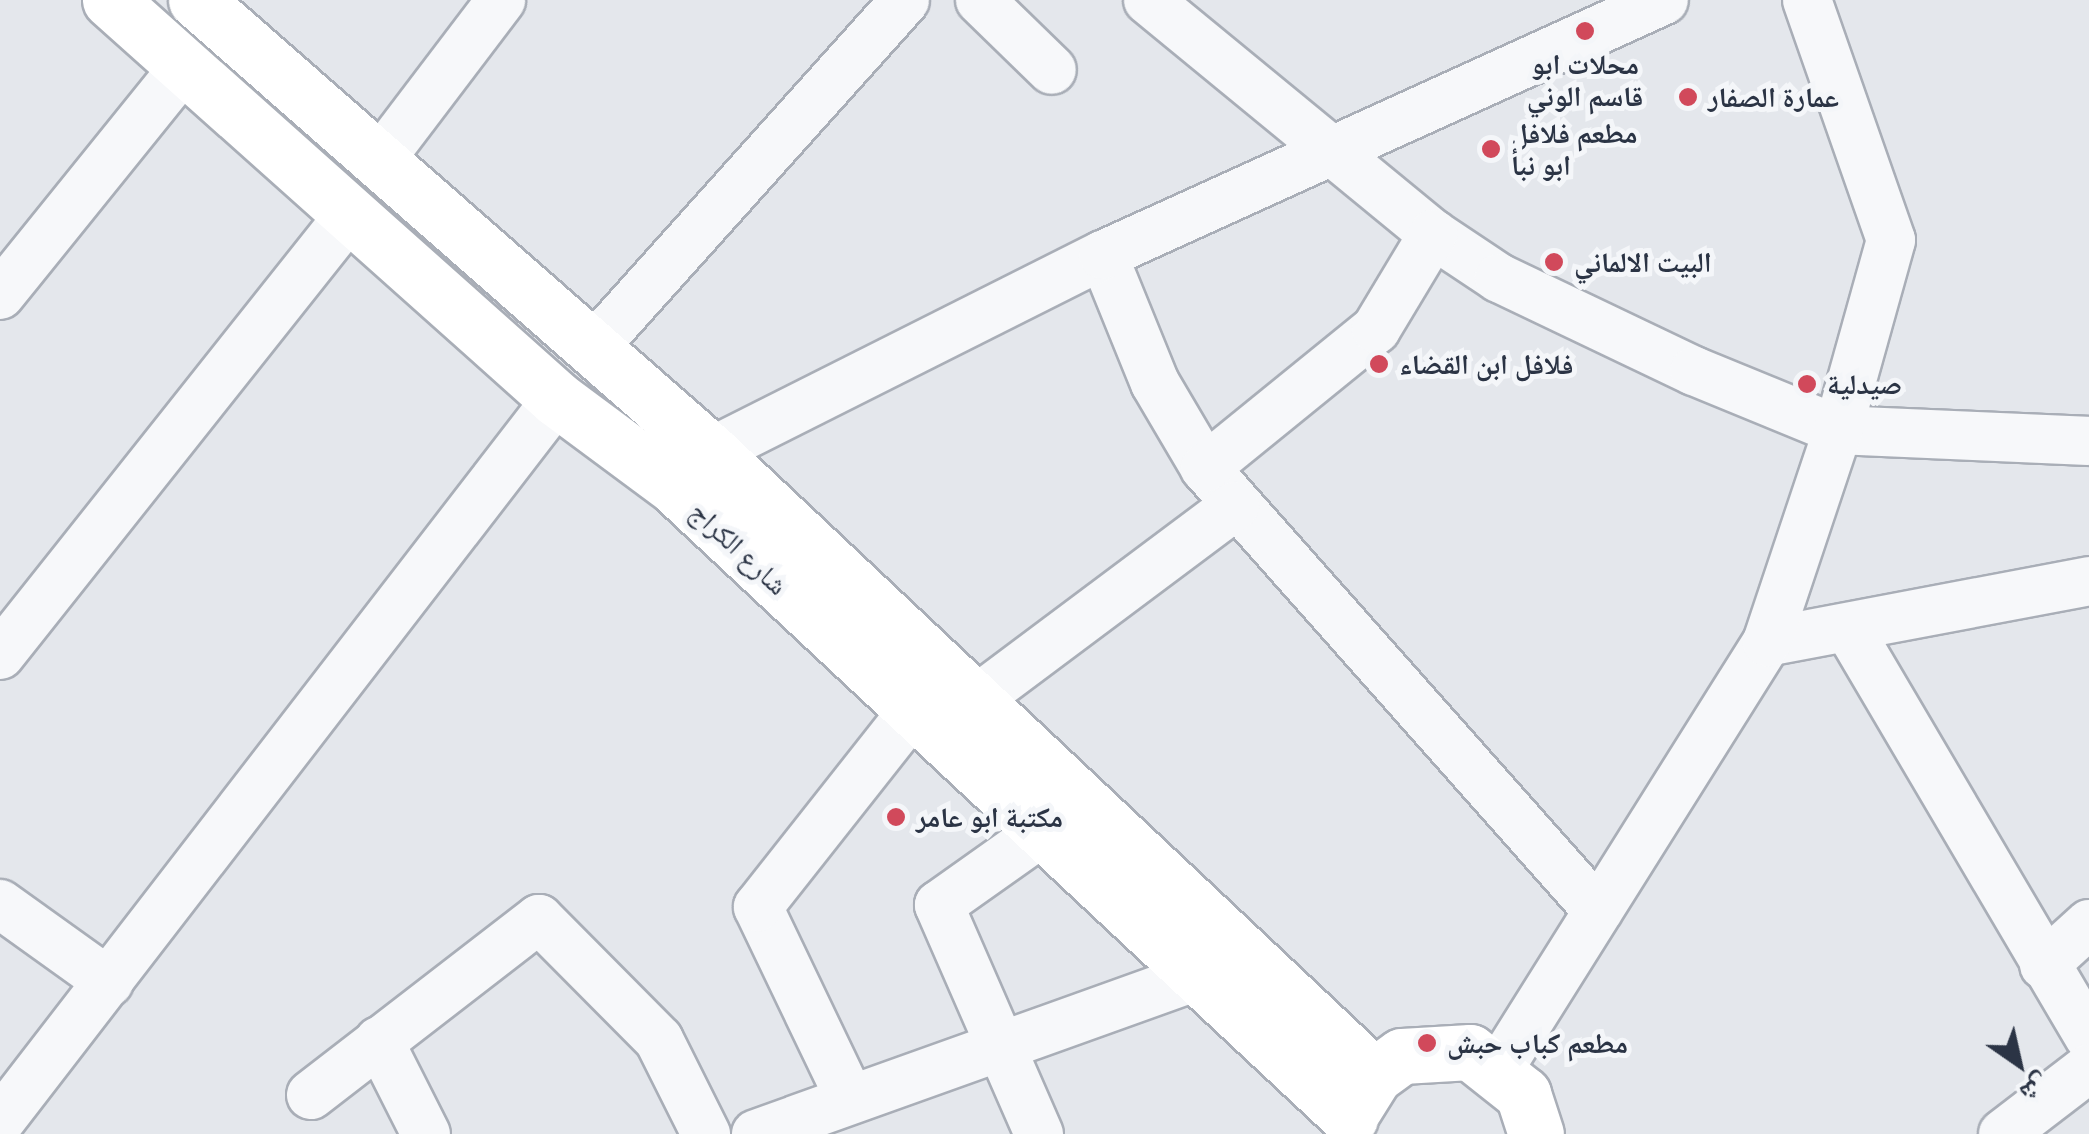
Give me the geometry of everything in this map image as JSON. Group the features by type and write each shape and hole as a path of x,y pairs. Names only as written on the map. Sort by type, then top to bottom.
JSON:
{"main road":[{"name":"شارع الكراج","path":"110,0 557,399 692,469 977,699 1357,1109"},
{"name":"شارع الكراج","path":"216,6 379,162 593,348 692,469 913,711 1198,976 1357,1109"},
{"path":"1357,1109 1435,1048 1500,1067 1524,1094 1536,1134"}],"street":[{"path":"379,162 501,0"},
{"path":"593,348 905,0"},
{"path":"980,0 1052,70"},
{"path":"1148,0 1328,156 1500,278 1838,430 2089,441"},
{"path":"692,469 1103,256 1664,0"},
{"path":"1500,1067 1767,642 1838,430 1891,240 1807,0"},
{"path":"0,294 184,66"},
{"path":"0,655 351,213"},
{"path":"1205,468 1376,329 1433,234"},
{"path":"1103,256 1155,383 1205,468 1598,911"},
{"path":"0,1121 557,399"},
{"path":"977,699 1235,506"},
{"path":"1767,642 1850,630 2089,581"},
{"path":"1850,630 2089,1038"},
{"path":"850,1099 758,908 913,711"},
{"path":"1039,1134 939,904 1042,832"},
{"path":"0,904 109,982"},
{"path":"310,1095 539,919 659,1040 706,1134"},
{"path":"2044,965 2089,924"},
{"path":"756,1134 997,1044 1198,976"},
{"path":"379,1041 426,1134"},
{"path":"2003,1134 2089,1068"}],"place":[{"name":"محلات ابو قاسم الوني","path":"1585,31"},
{"name":"عمارة الصفار","path":"1688,97"},
{"name":"مطعم فلافل ابو نبأ","path":"1491,149"},
{"name":"البيت الالماني","path":"1554,262"},
{"name":"فلافل ابن القضاء","path":"1379,364"},
{"name":"صيدلية","path":"1807,384"},
{"name":"مكتبة ابو عامر","path":"896,817"},
{"name":"مطعم كباب حبش","path":"1427,1043"}]}
